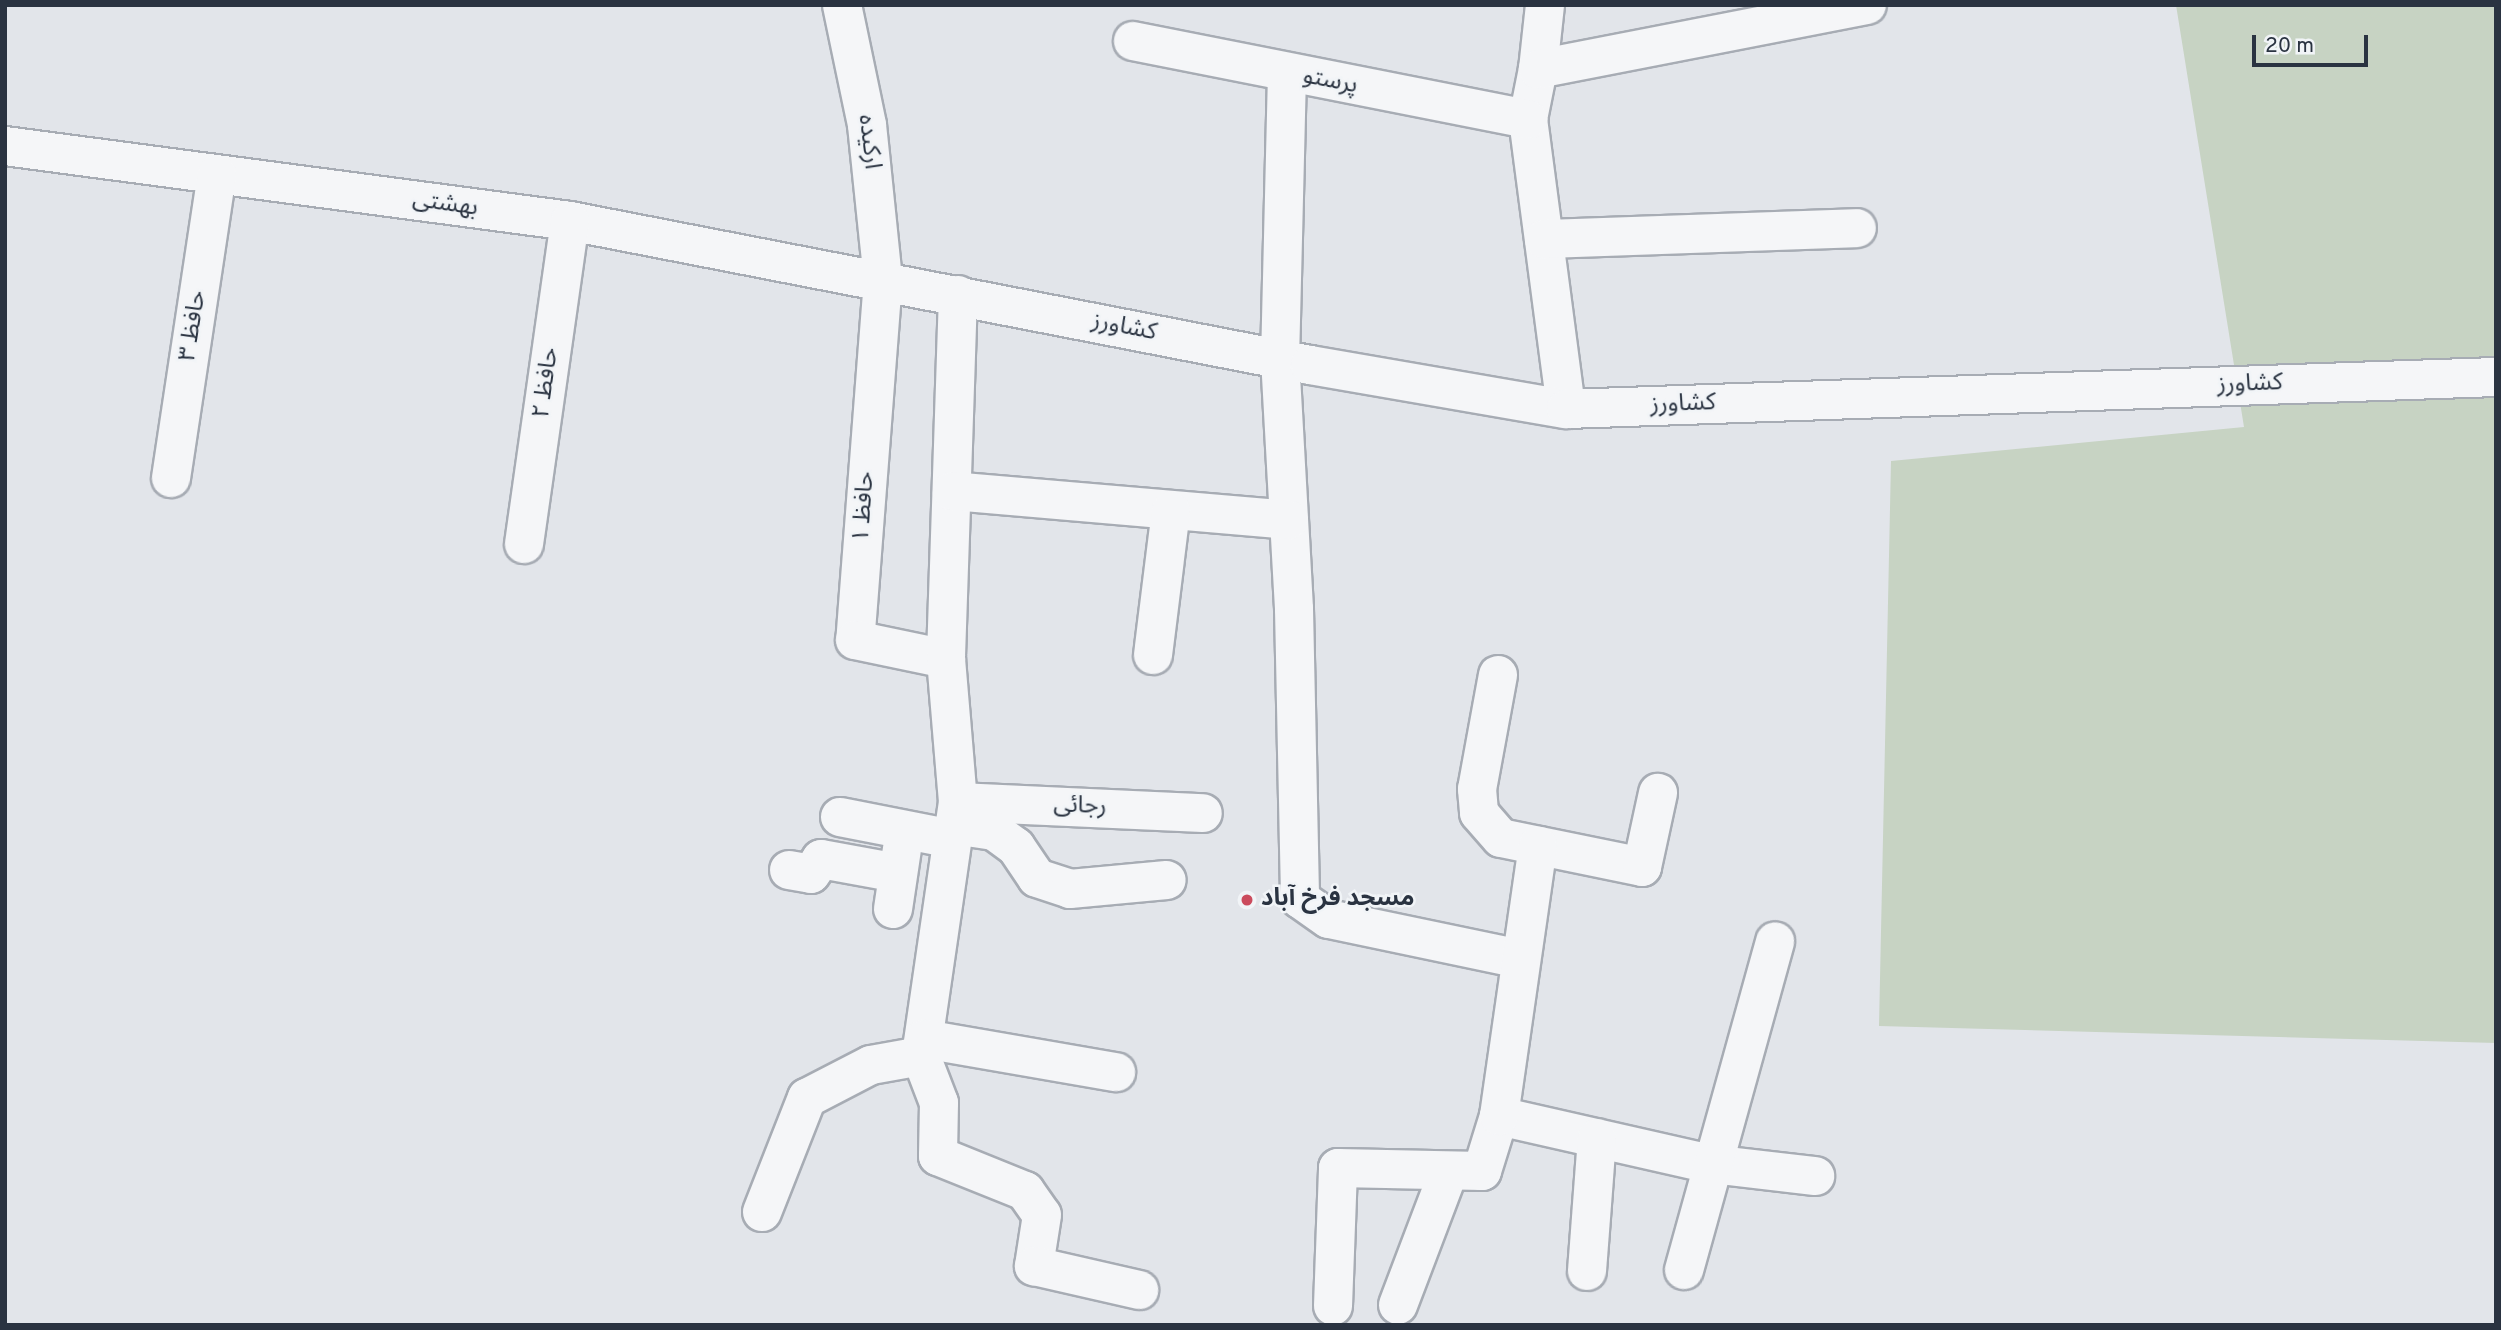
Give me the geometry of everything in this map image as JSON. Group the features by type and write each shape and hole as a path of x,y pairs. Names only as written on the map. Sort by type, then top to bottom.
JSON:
{"street":[{"name":"ارکیده","path":"842,5 867,125 883,280"},
{"path":"1545,5 1538,69 1528,119 1566,409"},
{"path":"1538,69 1867,5"},
{"name":"پرستو","path":"1133,41 1287,74 1528,119"},
{"path":"1287,74 1280,358 1289,520 1300,899 1329,919 1521,959"},
{"name":"بهشتی","path":"5,146 570,221 883,280"},
{"name":"حافظ ۳","path":"172,478 217,174"},
{"name":"حافظ ۲","path":"524,544 570,221"},
{"path":"1544,239 1857,228"},
{"name":"کشاورز","path":"883,280 1280,358 1566,409 2496,377"},
{"name":"حافظ ۱","path":"883,280 855,640 946,659"},
{"path":"958,295 946,659 955,822 923,1048 939,1103 938,1156 1025,1191 1042,1215 1034,1266 1139,1290"},
{"path":"952,491 1289,520"},
{"path":"1153,655 1171,510"},
{"path":"1498,675 1477,789 1479,813 1502,838 1642,867 1658,793"},
{"name":"رجائی","path":"955,822 1203,813"},
{"path":"840,817 905,830 955,822 994,831 1016,847 1037,878 1070,889 1167,880"},
{"path":"789,870 811,874 821,859 895,891 905,830"},
{"path":"1333,1306 1338,1168 1482,1171 1499,1116 1538,846"},
{"path":"1684,1270 1711,1164 1775,941"},
{"path":"762,1212 807,1098 871,1065 923,1048 1116,1072"},
{"path":"1499,1116 1711,1164 1815,1177"},
{"path":"1587,1271 1597,1138"},
{"path":"1398,1305 1449,1171"}],"green space":[{"path":"2176,5 2496,5 2496,1043 1879,1026 1891,461 2244,427"}],"place":[{"name":"مسجد فرخ آباد","path":"1247,900"}]}
